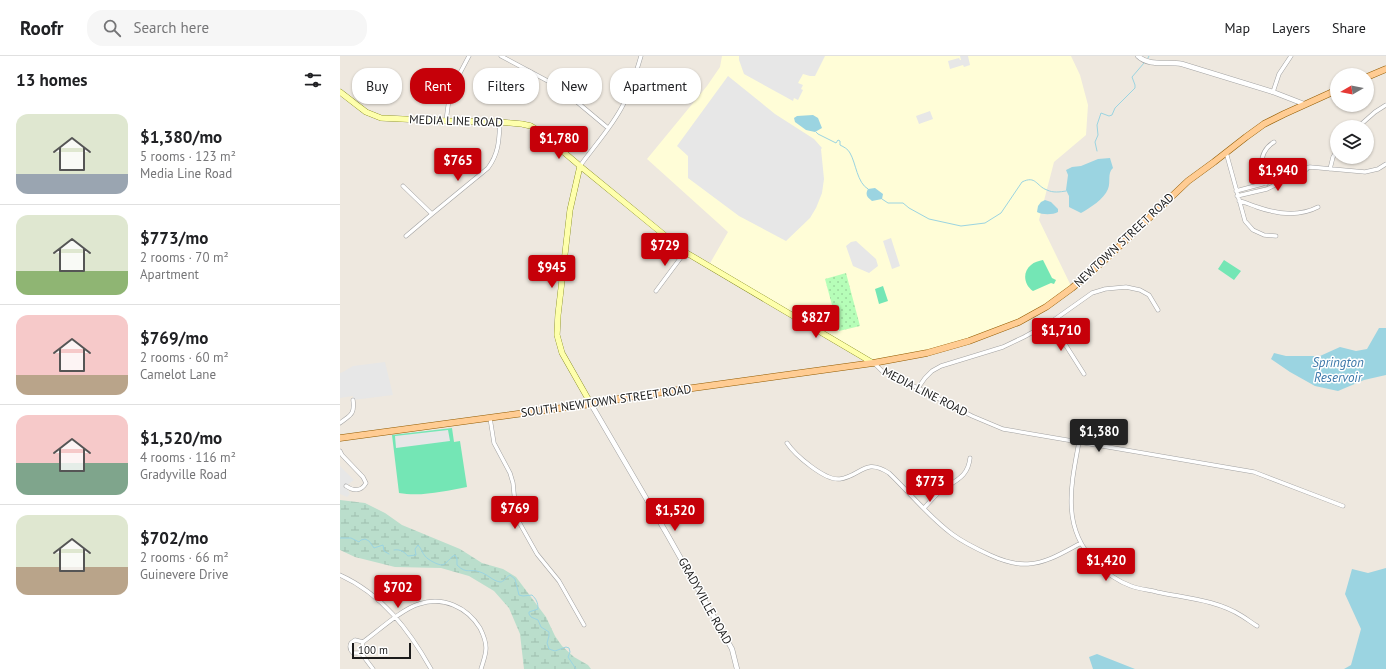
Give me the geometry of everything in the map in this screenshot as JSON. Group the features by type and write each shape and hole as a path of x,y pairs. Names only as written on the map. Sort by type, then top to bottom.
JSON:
{"main road":[{"path":"1374,74 1386,69"},
{"name":"MEDIA LINE ROAD","path":"340,92 366,112 376,117 500,122 531,126 686,252 873,363"},
{"name":"NEWTOWN STREET ROAD","path":"873,363 927,353 969,341 1019,322 1046,307 1072,288 1107,258 1188,181 1226,152 1264,124 1330,93"},
{"name":"GRADYVILLE ROAD","path":"580,166 570,210 557,335 562,353 591,404"},
{"name":"SOUTH NEWTOWN STREET ROAD","path":"340,438 591,404 636,396 873,363"}],"street":[{"path":"446,121 451,90 469,56"},
{"path":"501,56 559,88 608,128"},
{"name":"GRADYVILLE ROAD","path":"580,166 623,105 630,91 641,56"},
{"path":"1138,56 1144,61 1174,62 1182,64 1273,92 1304,104"},
{"path":"1273,92 1279,74 1291,56"},
{"path":"1366,120 1386,104"},
{"path":"406,236 488,168 498,151 500,122"},
{"path":"1266,189 1266,183 1263,177 1262,158 1269,145 1274,142"},
{"path":"1226,152 1245,221 1253,230 1264,235 1276,236"},
{"path":"1330,169 1331,164"},
{"path":"1236,191 1266,183 1298,169 1310,167 1365,172 1378,169 1386,164"},
{"path":"1237,196 1266,189 1310,167"},
{"path":"402,186 432,214"},
{"path":"1239,201 1269,211 1288,214 1304,213 1318,207"},
{"path":"656,291 686,252"},
{"path":"918,388 932,370 1003,347 1051,322 1092,293 1105,289 1126,287 1140,290 1149,295 1158,310"},
{"path":"1051,322 1084,374"},
{"name":"MEDIA LINE ROAD","path":"873,363 883,372 972,416 1003,429 1254,472 1343,506"},
{"path":"340,423 354,412 355,409 353,400"},
{"name":"GRADYVILLE ROAD","path":"591,404 732,649 737,669"},
{"path":"490,418 494,443 512,478 516,514 519,522 537,554 556,576 584,625"},
{"path":"1079,442 1073,474 1071,510 1072,520 1080,543 1090,557 1103,570 1123,583 1219,605 1241,615 1257,626"},
{"path":"787,443 791,449 812,467 823,475 831,478 844,478 868,467 875,466 883,468 935,520 952,534 971,546 992,556 1015,564 1027,564 1050,559 1080,543"},
{"path":"340,451 342,455 363,476 366,483 364,487 357,490 352,490 346,486"},
{"path":"924,508 942,491 964,475 969,465 970,458"},
{"path":"340,576 351,580 375,596 387,608 396,618 431,669"},
{"path":"373,669 361,653 363,642 406,610 419,604 432,601 456,605 468,613 477,623 484,634 486,647 481,669"},
{"path":"361,653 353,653 350,650 350,647 351,643 355,640 363,642"}],"shaded area":[{"path":"722,56 1071,56 1080,75 1088,105 1086,135 1054,162 1039,220 1072,288 1046,307 969,341 873,363 709,265 728,232 647,159 692,104 701,104 701,93 720,67"},
{"path":"739,56 825,56 815,76 803,74 798,83 803,85 801,89 803,90 798,100 794,98 793,101 744,74"},
{"path":"960,56 968,56 970,65 964,67 963,65 950,69 948,61 959,58 961,60"},
{"path":"728,76 775,114 814,139 822,148 824,179 822,193 810,218 786,241 739,216 688,178 688,156 677,146"},
{"path":"930,111 933,119 919,124 916,116"},
{"path":"891,238 900,266 892,269 883,241"},
{"path":"856,241 876,259 878,266 869,273 853,266 846,246 851,242"},
{"path":"385,362 393,395 353,400 353,396 340,398 340,373 353,366"},
{"path":"448,430 450,441 396,448 395,436"},
{"path":"340,466 354,480 346,486 350,494 347,497 340,494"}],"green space":[{"path":"1043,260 1052,278 1056,280 1054,284 1051,283 1033,291 1026,282 1026,271 1032,264"},
{"path":"1224,260 1241,271 1234,280 1218,269"},
{"path":"846,273 860,326 839,331 825,279"},
{"path":"883,286 888,301 879,304 875,289"},
{"path":"452,428 454,442 460,441 467,487 424,494 399,493 392,435"},
{"path":"340,500 365,503 385,513 402,525 460,549 482,563 503,569 516,577 546,617 555,636 562,646 574,657 588,665 591,669 524,669 520,634 509,608 494,591 469,576 441,568 395,567 355,557 340,550"}],"water":[{"path":"813,115 818,118 822,128 815,132 806,130 795,122 794,118 797,116"},
{"path":"1110,158 1113,168 1110,172 1108,189 1106,193 1100,200 1081,213 1069,207 1069,196 1066,190 1068,175 1066,170 1098,159"},
{"path":"875,188 883,194 882,199 872,201 868,197 867,193 868,189"},
{"path":"1045,200 1051,202 1058,209 1058,212 1053,214 1042,214 1037,212 1038,206"},
{"name":"Springton Reservoir","path":"1379,328 1386,328 1386,375 1364,380 1338,391 1315,386 1271,359 1274,353 1286,356 1320,356 1340,347 1356,351 1367,349"},
{"path":"1386,568 1386,669 1344,669 1351,665 1361,629 1345,594 1352,569 1368,573"},
{"path":"1097,654 1135,669 1093,669 1089,657"}],"waterway":[{"path":"1097,151 1095,142 1098,135 1097,125 1101,113 1109,116 1112,115 1115,108 1135,88 1132,77 1144,63"},
{"path":"816,132 836,143 838,140 840,141 840,145 847,149 850,153 859,178 868,189"},
{"path":"882,199 888,203 903,203 929,219 961,226 985,223 1001,213 1022,182 1027,180 1033,180 1049,191 1066,191"},
{"path":"340,538 351,538 359,542 365,539 369,541 374,548 383,545 384,551 389,554"},
{"path":"394,550 400,550 408,556 416,555 415,549 418,545 426,558 438,564 444,564 455,555 457,565 463,570 477,571 500,582 510,575 515,579 519,595 532,595 535,598 538,604 538,609 529,612 529,614 531,617 538,620 541,627 549,632 547,643 549,649 555,651 566,647 569,648 570,652 568,657 576,669"}]}
